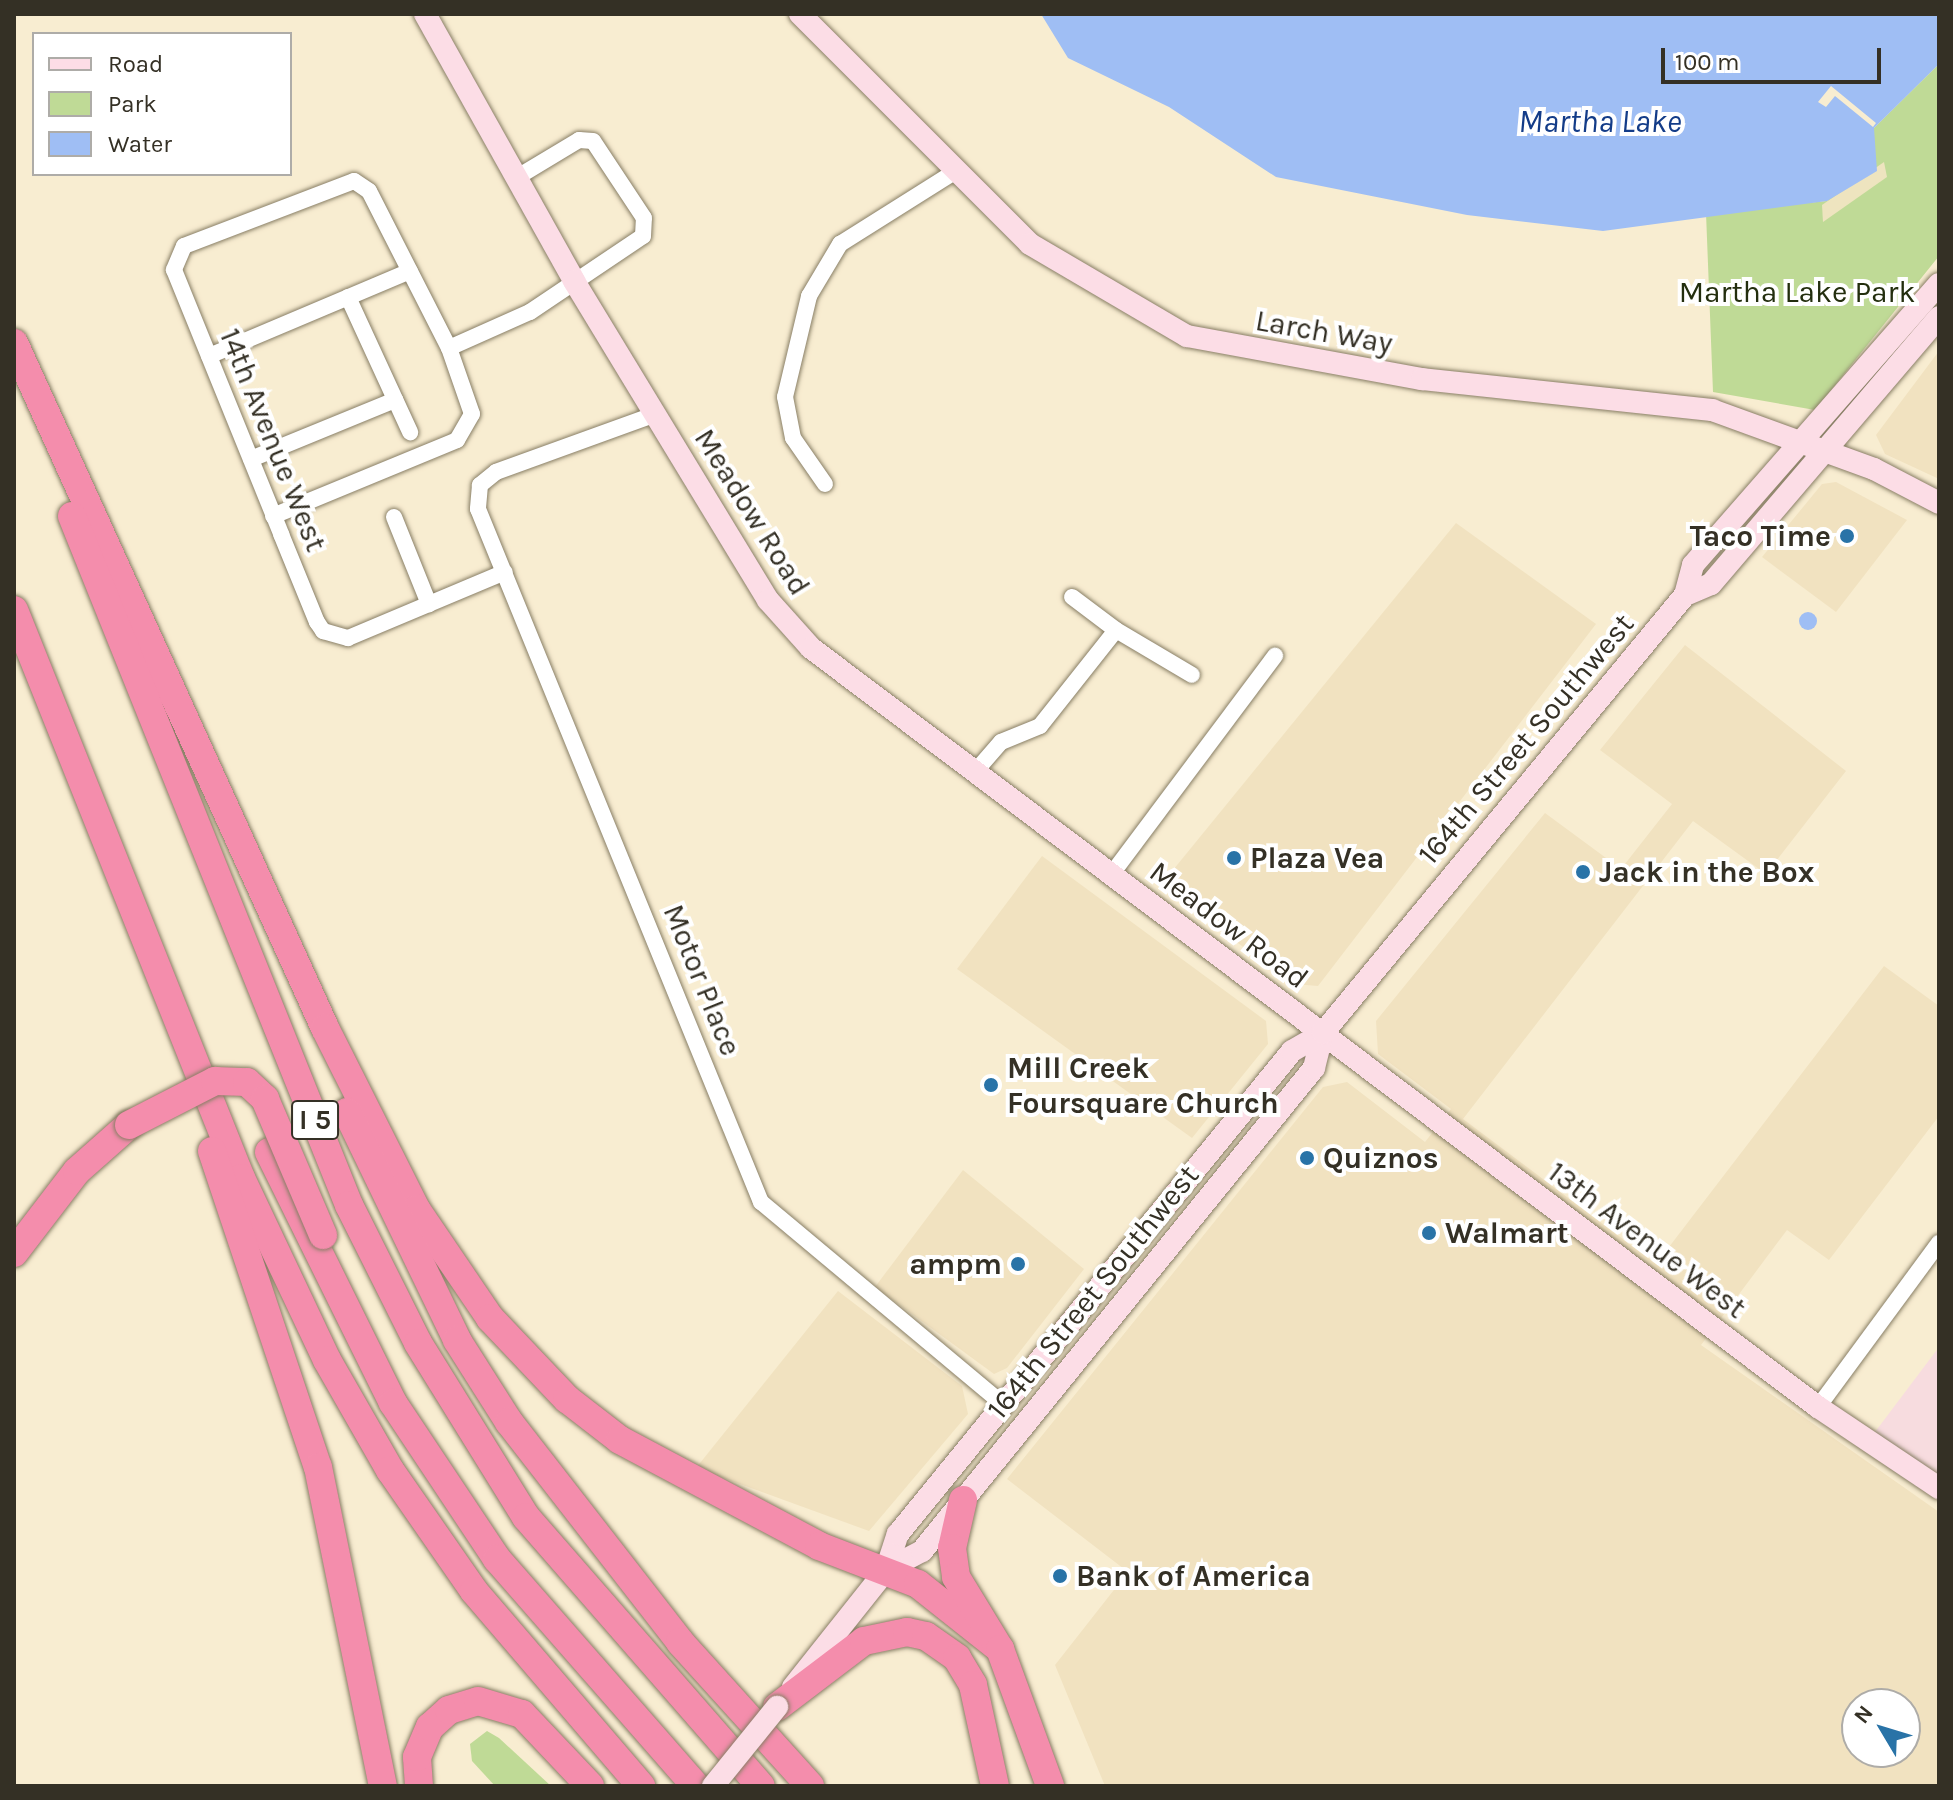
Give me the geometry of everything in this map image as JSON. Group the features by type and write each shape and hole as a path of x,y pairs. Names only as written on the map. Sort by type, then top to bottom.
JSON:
{"highway":[{"path":"14,343 254,878 416,1209 526,1361 586,1415 673,1472 819,1546 886,1570 972,1619 1000,1649"},
{"name":"I 5","path":"14,370 349,1205 418,1343 526,1517 761,1786"},
{"path":"14,610 163,986 296,1301 384,1459 474,1591 641,1786"},
{"path":"254,878 385,1201 457,1340 548,1479 810,1786"},
{"path":"163,986 318,1467 383,1786"},
{"path":"14,1253 77,1171 129,1125 200,1088 236,1078 257,1089 323,1235 416,1418 490,1528 714,1786"},
{"path":"200,1088 238,1094 378,1375 497,1559 696,1786"},
{"path":"963,1500 952,1548 956,1577 1000,1649 1050,1786"},
{"path":"777,1707 864,1641 907,1632 926,1636 957,1658 973,1685 995,1786"},
{"path":"419,1786 417,1757 430,1727 449,1710 478,1701 522,1714 590,1786"}],"street":[{"name":"Meadow Road","path":"425,14 574,281 785,622 974,773 1323,1033"},
{"name":"Larch Way","path":"800,14 1030,244 1187,336 1422,379 1712,410 1801,441 1939,503"},
{"path":"449,348 530,312 574,281 637,244 644,218 593,141 579,140 516,178"},
{"path":"825,484 793,438 785,397 809,296 840,244 956,171"},
{"name":"14th Avenue West","path":"410,271 362,184 342,181 176,255 174,270 317,622 336,637 429,604"},
{"path":"209,356 410,271 449,348 472,414 466,431 273,516"},
{"name":"164th Street Southwest","path":"714,1786 886,1570 898,1534 1292,1051 1323,1033 1685,595 1693,565 1939,284"},
{"path":"348,297 410,432"},
{"name":"164th Street Southwest","path":"1685,595 1711,584 1939,317"},
{"path":"251,459 395,400"},
{"name":"Motor Place","path":"656,414 496,472 480,485 478,509 761,1202 1004,1405"},
{"path":"394,517 429,604 505,572"},
{"path":"1072,597 1116,630 1192,675"},
{"path":"974,773 1001,742 1040,726 1116,630"},
{"path":"1111,875 1275,656"},
{"name":"164th Street Southwest","path":"886,1570 922,1551 1314,1068 1323,1033"},
{"name":"13th Avenue West","path":"1323,1033 1818,1407 1939,1488"},
{"path":"1818,1407 1939,1243"}],"shaded area":[{"path":"1939,351 1939,479 1885,454 1876,435"},
{"path":"1836,482 1907,520 1836,612 1762,557 1822,484"},
{"path":"1456,523 1596,624 1318,986 1294,984 1160,886"},
{"path":"1685,645 1846,771 1766,874 1693,821 1463,1119 1656,1264 1884,966 1939,1006 1939,1116 1829,1260 1787,1230 1701,1345 1939,1512 1939,1786 1105,1786 1055,1665 1128,1572 1007,1479 1323,1087 1347,1082 1425,1142 1451,1109 1378,1054 1376,1021 1545,813 1621,869 1672,804 1600,750"},
{"path":"1042,856 1266,1021 1268,1044 1192,1138 957,969"},
{"path":"963,1170 1084,1269 1007,1368 994,1374 875,1287"},
{"path":"838,1291 962,1386 968,1414 869,1531 696,1468"},
{"path":"1939,1347 1939,1475 1875,1432"}],"green space":[{"name":"Martha Lake Park","path":"1939,64 1939,256 1815,410 1713,392 1706,213 1827,201 1874,128"},
{"path":"487,1731 499,1738 551,1786 495,1786 472,1761 470,1744"}],"sand":[{"path":"1884,162 1887,177 1823,222 1822,205"}],"water":[{"name":"Martha Lake","path":"1041,14 1939,14 1939,64 1874,128 1877,171 1827,201 1603,231 1467,215 1276,177 1169,107 1068,58"},
{"path":"1808,612 1817,621 1808,630 1799,621"}],"pier":[{"path":"1831,86 1876,123 1873,127 1835,96 1826,107 1818,102"}],"place":[{"name":"Taco Time","path":"1847,536"},
{"name":"Plaza Vea","path":"1234,858"},
{"name":"Jack in the Box","path":"1583,872"},
{"name":"Mill Creek Foursquare Church","path":"991,1085"},
{"name":"Quiznos","path":"1307,1158"},
{"name":"Walmart","path":"1429,1233"},
{"name":"ampm","path":"1018,1264"},
{"name":"Bank of America","path":"1060,1576"}]}
